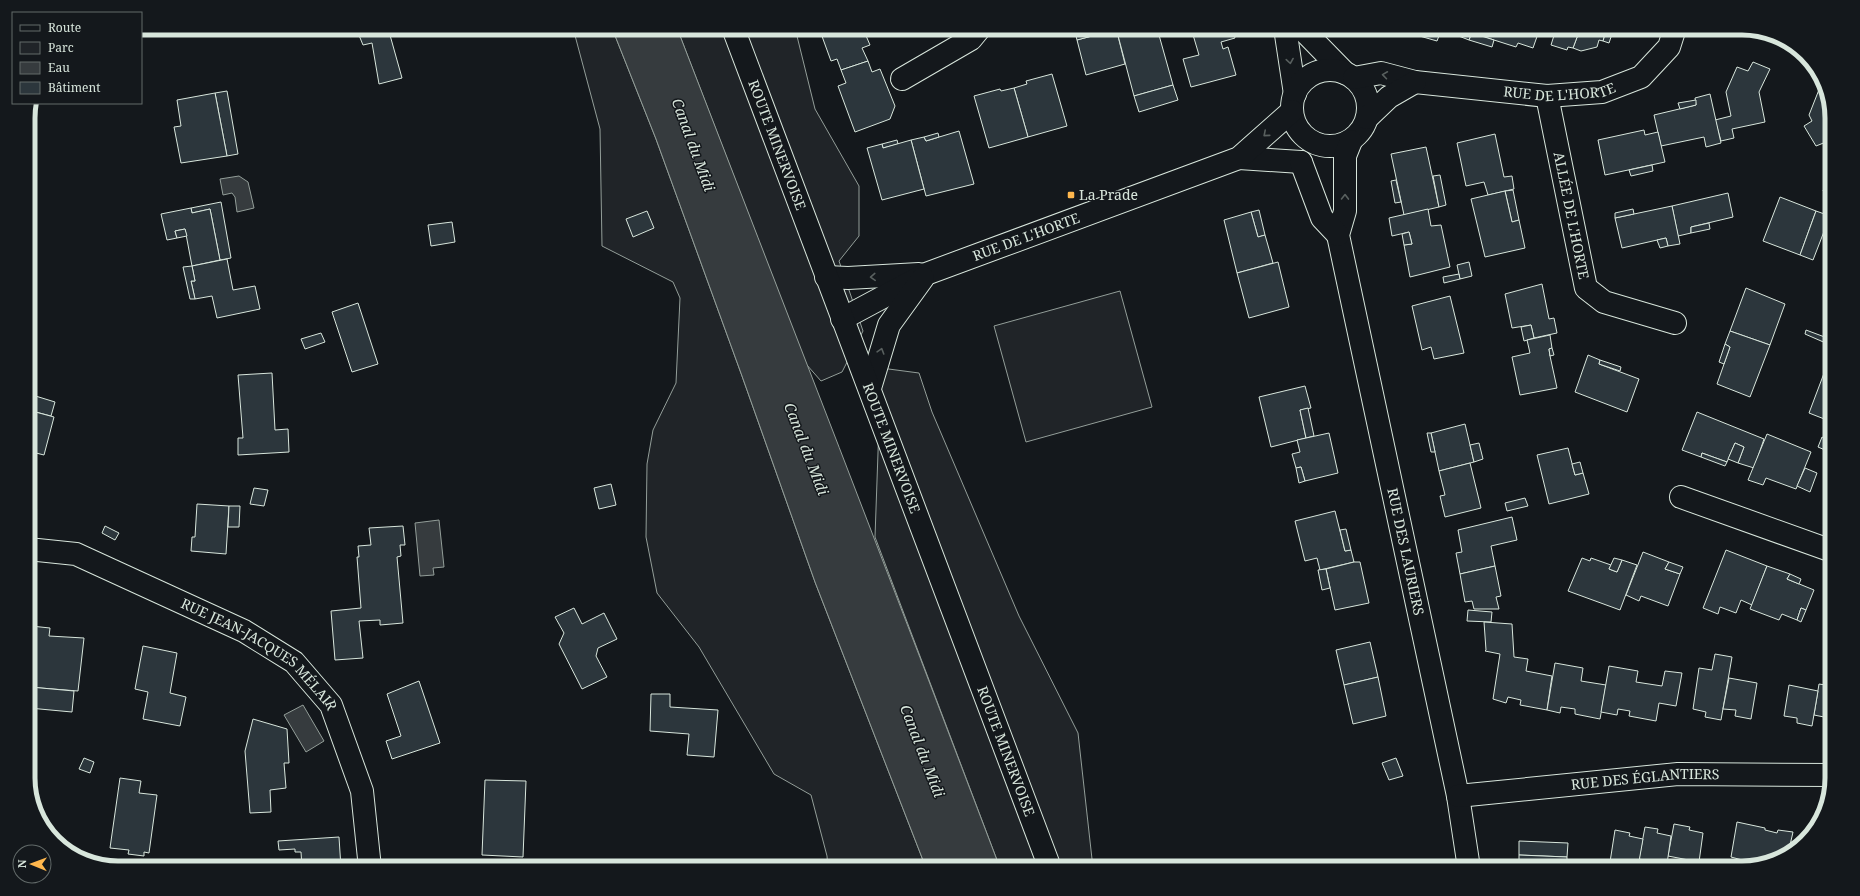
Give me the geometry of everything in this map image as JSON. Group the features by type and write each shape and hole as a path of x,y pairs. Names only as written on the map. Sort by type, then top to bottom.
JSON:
{"street":[{"name":"ROUTE MINERVOISE","path":"736,35 1047,861"},
{"path":"902,79 971,39 974,35"},
{"path":"1286,35 1295,122 1300,132 1309,140 1319,145 1330,147 1341,145 1351,141 1364,127 1368,118 1369,106 1361,86 1308,35"},
{"name":"RUE DE L'HORTE","path":"1349,75 1381,73 1415,82 1547,96 1602,92 1641,77 1669,47 1673,35"},
{"path":"1294,102 1301,83 1310,75 1321,71 1333,70 1349,75"},
{"path":"1368,118 1389,97 1415,82"},
{"name":"ALLÉE DE L'HORTE","path":"1547,96 1586,288 1604,302 1675,323"},
{"name":"RUE DE L'HORTE","path":"1239,158 1294,102"},
{"path":"1309,140 1301,162 1322,218 1338,235"},
{"name":"RUE DES LAURIERS","path":"1351,141 1345,156 1345,211 1338,235 1458,796 1468,861"},
{"name":"RUE DE L'HORTE","path":"842,319 926,274 1239,158 1301,162"},
{"name":"RUE DE L'HORTE","path":"826,277 848,278 926,274"},
{"path":"870,388 889,326 926,274"},
{"path":"1681,497 1825,548"},
{"name":"RUE JEAN-JACQUES MÉLAIR","path":"35,550 76,554 244,631 294,662 331,705 362,791 369,861"},
{"name":"RUE DES ÉGLANTIERS","path":"1458,796 1678,774 1825,775"}],"green space":[{"path":"575,35 615,35 656,139 815,582 923,861 827,861 811,795 774,774 699,647 657,593 646,537 647,464 653,430 676,383 680,298 673,282 602,246 600,129"},
{"path":"680,35 797,35 815,109 859,186 859,236 839,261 863,331 842,372 821,381 806,364"},
{"path":"1120,291 1152,407 1026,442 994,326"},
{"path":"881,368 919,373 932,412 1019,616 1078,733 1092,861 997,861 875,537"}],"water":[{"name":"Canal du Midi","path":"615,35 680,35 997,861 923,861 815,582 656,139"},
{"path":"239,176 248,182 254,208 237,212 235,197 232,193 223,195 220,179"},
{"path":"439,520 444,567 433,568 434,575 420,576 415,523"},
{"path":"303,705 324,741 306,752 284,715"}],"building":[{"path":"359,35 390,35 402,78 379,84 372,43 363,45"},
{"path":"822,35 866,35 870,45 862,48 868,61 841,70 837,59 831,61"},
{"path":"1080,35 1096,35 1077,40 1076,36"},
{"path":"1096,35 1118,35 1125,64 1086,75 1077,40"},
{"path":"1118,35 1159,35 1173,85 1134,96"},
{"path":"1193,35 1234,35 1235,38 1221,42 1223,49 1228,47 1236,75 1191,87 1183,59 1199,55"},
{"path":"1416,35 1439,35 1437,41"},
{"path":"1456,35 1471,35 1469,40"},
{"path":"1471,35 1478,35 1494,40 1492,47 1469,40"},
{"path":"1478,35 1538,35 1533,48 1518,43 1516,47"},
{"path":"1554,35 1578,35 1573,48 1568,47 1567,50 1551,45"},
{"path":"1578,35 1605,35 1603,41 1599,40 1597,47 1581,51 1573,48"},
{"path":"1605,35 1612,35 1609,43 1603,41"},
{"path":"868,61 872,72 880,69 895,106 890,119 855,132 838,86 846,83 841,70"},
{"path":"1753,62 1770,69 1759,92 1765,122 1732,129 1734,138 1721,141 1715,120 1731,116 1726,92 1737,67 1748,71"},
{"path":"1052,74 1067,126 1028,137 1014,88 1027,84 1026,81"},
{"path":"1173,85 1178,100 1139,112 1134,96"},
{"path":"1014,88 1028,137 989,148 974,96 1000,89 1001,91"},
{"path":"1820,88 1825,112 1825,142 1816,146 1804,126 1812,121 1809,115"},
{"path":"227,91 238,154 227,156 215,93"},
{"path":"215,93 227,156 181,163 174,127 181,126 177,100"},
{"path":"1710,94 1721,143 1706,147 1704,137 1661,146 1654,115 1696,105 1695,98"},
{"path":"1696,100 1696,105 1680,109 1678,103"},
{"path":"1644,130 1645,135 1658,132 1665,162 1605,175 1598,140"},
{"path":"959,131 974,184 926,196 911,140 924,137 926,141"},
{"path":"938,133 939,137 926,141 924,137"},
{"path":"1495,134 1504,177 1512,176 1514,189 1488,195 1484,182 1466,186 1457,143"},
{"path":"897,140 898,144 883,148 882,144"},
{"path":"911,140 924,189 882,200 867,148 882,144 883,148"},
{"path":"1426,147 1439,207 1404,215 1391,154"},
{"path":"1652,165 1653,171 1631,176 1629,170"},
{"path":"1440,175 1446,205 1439,207 1433,176"},
{"path":"1396,180 1401,202 1395,203 1391,181"},
{"path":"1513,190 1519,220 1512,222 1505,191"},
{"path":"1505,191 1512,222 1519,220 1525,248 1485,257 1471,199"},
{"path":"1728,193 1733,217 1691,227 1691,233 1678,236 1672,206"},
{"path":"1780,197 1816,211 1800,255 1763,241"},
{"path":"221,202 231,258 220,260 210,209 192,213 191,208"},
{"path":"1672,206 1680,244 1668,246 1666,238 1622,248 1615,218"},
{"path":"191,208 192,213 210,209 220,260 192,266 185,229 175,231 177,238 167,240 161,214"},
{"path":"1428,209 1431,226 1441,225 1450,267 1410,277 1404,245 1412,244 1409,232 1392,236 1389,218"},
{"path":"1633,209 1634,214 1615,218 1615,213"},
{"path":"1259,210 1265,235 1258,237 1251,212"},
{"path":"647,211 654,228 633,237 626,219"},
{"path":"1816,211 1825,214 1825,229 1813,260 1800,255"},
{"path":"1251,212 1258,237 1265,235 1273,263 1237,273 1224,220"},
{"path":"452,222 455,242 431,246 428,225"},
{"path":"1709,223 1710,229 1691,233 1691,227"},
{"path":"185,229 187,236 177,238 175,231"},
{"path":"1409,232 1412,244 1404,245 1402,234"},
{"path":"1666,238 1668,246 1660,248 1657,240"},
{"path":"227,259 233,290 255,286 260,309 217,318 212,296 195,299 191,281 195,281 192,266"},
{"path":"1278,262 1289,307 1249,318 1237,273"},
{"path":"1469,262 1472,276 1460,279 1457,265"},
{"path":"192,266 195,281 191,281 195,299 190,299 183,267"},
{"path":"1459,274 1460,279 1444,283 1443,277"},
{"path":"1542,284 1549,319 1554,318 1557,333 1534,338 1531,325 1512,328 1505,294"},
{"path":"1746,288 1785,304 1770,345 1730,331"},
{"path":"1450,296 1464,353 1434,359 1431,347 1422,350 1412,306"},
{"path":"358,303 378,364 352,372 332,312"},
{"path":"1531,325 1534,338 1524,341 1521,327"},
{"path":"1806,330 1825,337 1825,343 1805,334"},
{"path":"1730,331 1770,345 1750,397 1717,384 1730,347 1725,344"},
{"path":"321,333 325,342 305,349 301,339"},
{"path":"1550,335 1552,348 1549,349 1557,388 1520,395 1512,357 1530,353 1527,340"},
{"path":"1725,344 1730,347 1724,364 1719,362"},
{"path":"1552,348 1554,355 1550,356 1549,349"},
{"path":"1588,355 1600,360 1599,364 1639,379 1627,412 1575,392"},
{"path":"1600,360 1621,367 1620,371 1599,364"},
{"path":"1825,371 1825,419 1809,413"},
{"path":"272,373 275,430 288,429 289,452 238,455 238,438 243,438 238,375"},
{"path":"1305,386 1311,408 1300,410 1306,438 1271,447 1259,397"},
{"path":"35,396 55,402 51,416 35,412"},
{"path":"1308,408 1314,436 1306,438 1300,410"},
{"path":"35,412 54,417 44,455 35,453"},
{"path":"1697,412 1764,439 1754,468 1738,463 1744,447 1735,443 1727,462 1702,453 1701,457 1682,450"},
{"path":"1465,424 1474,462 1439,471 1431,433"},
{"path":"1329,433 1338,473 1305,481 1301,467 1296,468 1292,454 1300,452 1297,440"},
{"path":"1427,433 1431,433 1435,452 1431,452"},
{"path":"1767,434 1811,452 1796,489 1766,478 1763,485 1748,480"},
{"path":"1822,437 1825,438 1825,450 1818,447"},
{"path":"1479,443 1483,459 1474,462 1470,445"},
{"path":"1735,443 1744,447 1738,463 1728,459"},
{"path":"1568,448 1575,475 1583,473 1589,494 1549,504 1537,455"},
{"path":"1702,453 1727,462 1725,466 1701,457"},
{"path":"1580,462 1583,473 1575,475 1572,464"},
{"path":"1470,463 1481,508 1445,517 1440,496 1445,495 1439,471"},
{"path":"1301,467 1305,481 1299,483 1296,468"},
{"path":"1805,468 1817,473 1810,492 1797,486"},
{"path":"611,484 616,505 599,509 594,488"},
{"path":"254,488 268,490 264,506 250,504"},
{"path":"1525,498 1528,506 1507,511 1505,503"},
{"path":"197,504 229,506 226,554 191,551 192,537 195,537"},
{"path":"229,506 240,506 239,527 228,527"},
{"path":"1335,511 1345,551 1351,550 1354,562 1320,570 1317,558 1305,561 1295,521"},
{"path":"1512,517 1517,540 1491,546 1495,566 1460,574 1456,553 1462,552 1458,530"},
{"path":"105,526 119,533 115,540 102,533"},
{"path":"403,526 405,545 400,545 401,556 397,557 403,623 380,625 380,620 359,621 363,658 335,660 331,611 361,608 357,557 359,557 358,546 371,545 369,528"},
{"path":"1346,529 1351,550 1345,551 1340,530"},
{"path":"1726,550 1767,566 1752,605 1741,600 1736,613 1720,607 1718,614 1703,608"},
{"path":"1643,552 1669,562 1665,569 1680,574 1668,606 1641,596 1639,601 1626,595"},
{"path":"1582,558 1590,561 1591,558 1611,565 1609,569 1617,572 1622,560 1637,565 1620,610 1568,591"},
{"path":"1614,558 1622,560 1617,572 1609,569"},
{"path":"1354,562 1360,562 1369,603 1335,610 1326,569"},
{"path":"1669,562 1683,567 1680,574 1665,569"},
{"path":"1495,566 1501,596 1496,597 1499,609 1474,609 1472,601 1465,602 1460,574"},
{"path":"1767,566 1790,574 1787,579 1814,590 1806,610 1801,608 1797,620 1782,614 1779,620 1750,609"},
{"path":"1326,569 1330,588 1322,590 1318,570"},
{"path":"1790,574 1801,579 1799,584 1787,579"},
{"path":"574,608 582,624 604,613 617,639 598,648 596,656 607,677 582,689 559,644 564,633 555,617"},
{"path":"1801,608 1806,610 1801,622 1797,620"},
{"path":"1468,610 1492,612 1491,622 1467,621"},
{"path":"1484,622 1512,624 1514,657 1528,659 1526,671 1552,676 1547,710 1520,705 1521,700 1508,697 1506,703 1493,699 1500,654 1485,651"},
{"path":"35,626 50,628 49,636 84,638 78,691 35,688"},
{"path":"1370,642 1378,677 1344,685 1336,650"},
{"path":"143,646 177,653 170,693 186,697 180,726 143,719 148,692 135,689"},
{"path":"1715,654 1732,657 1721,720 1705,717 1706,712 1693,709 1699,668 1712,670"},
{"path":"1555,663 1583,668 1581,681 1606,685 1600,719 1575,714 1575,709 1561,707 1560,713 1547,710"},
{"path":"1609,666 1638,671 1636,682 1662,686 1665,671 1682,673 1676,706 1659,703 1656,721 1629,716 1630,711 1618,709 1617,715 1601,712"},
{"path":"1378,677 1386,716 1353,724 1344,685"},
{"path":"1729,678 1757,683 1751,719 1735,716 1736,710 1723,709"},
{"path":"419,681 440,743 392,759 386,741 401,736 387,694"},
{"path":"1819,684 1825,685 1825,717 1814,715"},
{"path":"1789,685 1818,691 1812,726 1797,723 1797,718 1784,716"},
{"path":"35,687 74,691 72,712 35,709"},
{"path":"651,694 670,694 670,707 718,710 714,757 687,755 689,734 650,731"},
{"path":"253,719 287,729 289,763 284,763 286,788 270,790 271,812 250,813 245,751"},
{"path":"84,758 94,762 90,773 79,769"},
{"path":"1396,758 1403,776 1389,780 1382,763"},
{"path":"120,778 141,781 139,793 157,795 149,853 144,852 144,856 128,854 129,850 110,848"},
{"path":"485,780 526,781 523,857 482,855"},
{"path":"1737,822 1765,828 1765,830 1777,833 1778,830 1793,832 1790,846 1774,855 1745,861 1731,857"},
{"path":"1674,824 1690,827 1689,830 1703,833 1699,861 1668,856"},
{"path":"1645,827 1658,829 1657,833 1671,836 1667,861 1650,861 1639,859"},
{"path":"1615,830 1630,833 1629,836 1643,839 1639,861 1610,861"},
{"path":"339,837 341,861 302,861 301,852 295,852 295,849 279,850 278,841"},
{"path":"1519,841 1568,843 1567,857 1519,855"},
{"path":"1519,855 1567,857 1567,861 1519,861"}],"place":[{"name":"La Prade","path":"1071,195"}]}
